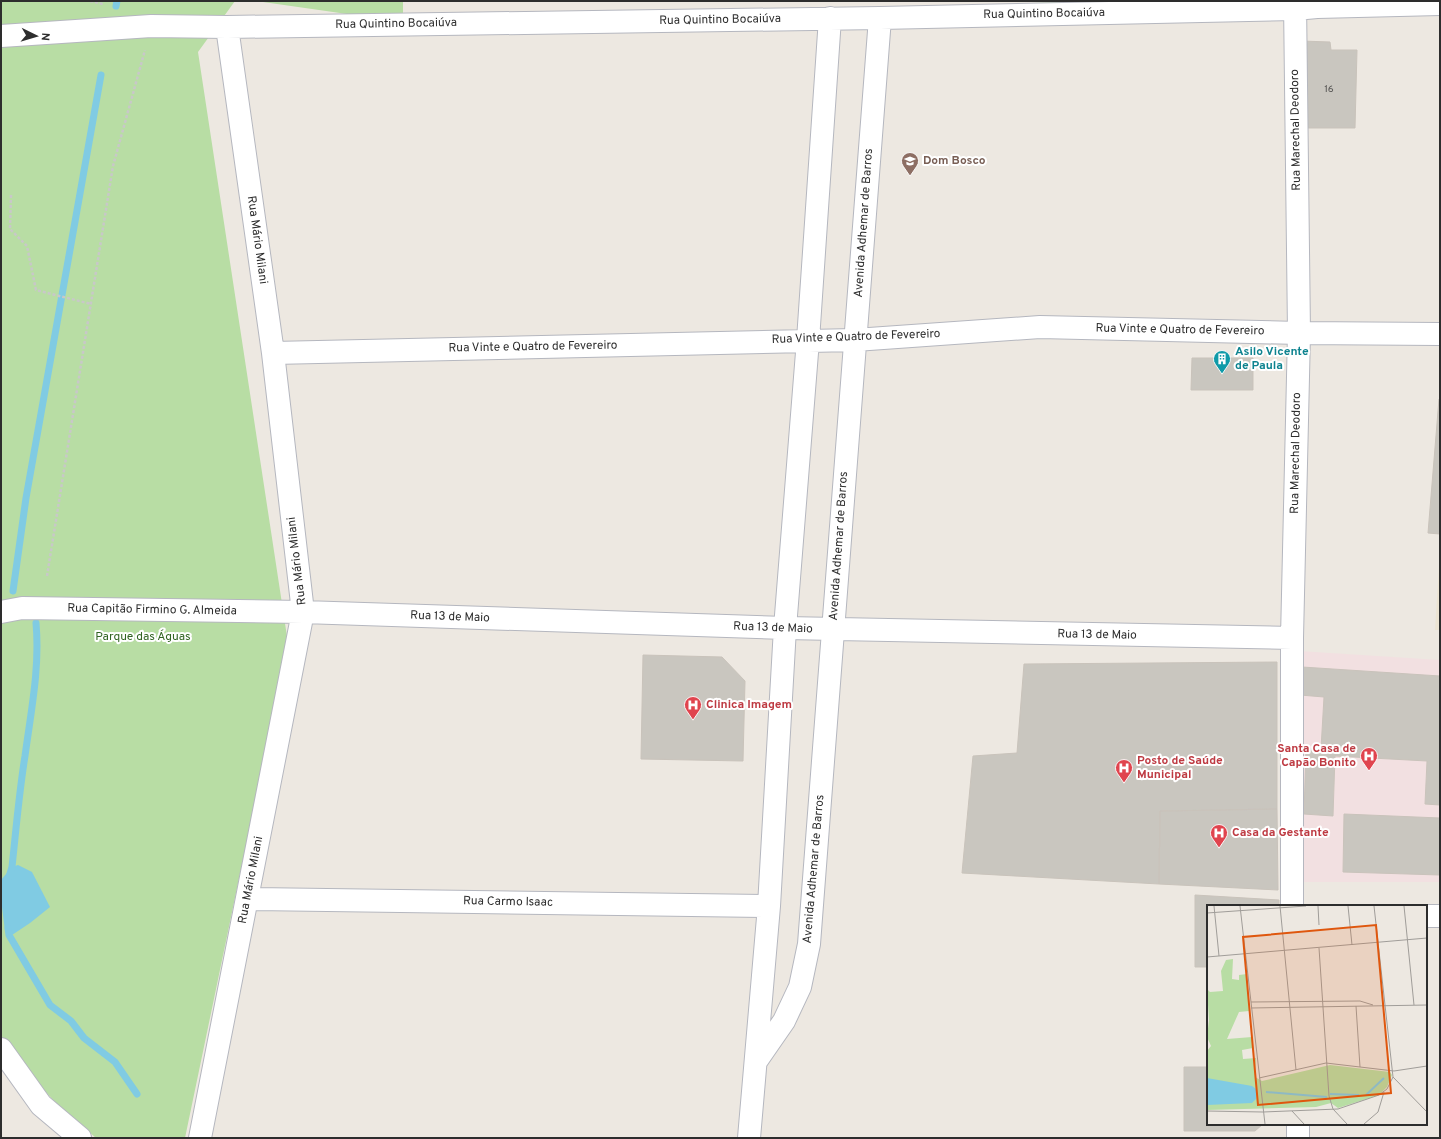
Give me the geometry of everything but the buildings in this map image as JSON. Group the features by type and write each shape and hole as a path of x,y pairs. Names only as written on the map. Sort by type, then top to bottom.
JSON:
{"street":[{"name":"Rua Quintino Bocaiúva","path":"1,36 151,26 227,27 880,18 1295,5 1317,7 1440,4"},
{"name":"Rua Marechal Deodoro","path":"1292,905 1292,638 1299,333 1295,5"},
{"name":"Avenida Adhemar de Barros","path":"749,1138 769,906 785,628 808,340 830,18"},
{"name":"Avenida Adhemar de Barros","path":"756,1061 784,1021 800,987 809,944 880,18"},
{"name":"Rua Mário Milani","path":"200,1138 303,612 273,353 227,27"},
{"name":"Rua Vinte e Quatro de Fevereiro","path":"273,353 855,340 1040,327 1299,333 1440,334"},
{"name":"Rua Capitão Firmino G. Almeida","path":"1,612 22,608 303,612"},
{"name":"Rua 13 de Maio","path":"303,612 785,628 1292,638"},
{"name":"Rua Carmo Isaac","path":"247,898 769,906"},
{"path":"1427,916 1440,916"},
{"path":"1,1049 11,1075 41,1105 80,1138"},
{"path":"1298,1125 1298,1138"}],"path":[{"path":"47,576 113,166 151,26"},
{"path":"11,195 10,229 27,246 36,290 91,304"}],"shaded area":[{"path":"1439,567 1440,630 1435,630"},
{"name":"Santa Casa de Capão Bonito","path":"1299,651 1440,660 1440,882 1297,882"}],"green space":[{"name":"Parque das Águas","path":"1,1 235,1 198,52 288,643 185,1138 96,1138 59,1106 1,1045"},
{"path":"256,1 403,1 403,22"},
{"path":"1000,1 1123,1 1123,5"}],"water":[{"path":"18,865 32,872 50,907 9,937 5,931 1,880 12,867"}],"waterway":[{"path":"116,6 117,1"},
{"path":"13,591 26,498 101,75"},
{"path":"9,877 12,867 21,784 36,673 36,623"},
{"path":"8,928 9,935 50,1005 71,1021 84,1038 115,1062 137,1094"}],"place":[{"name":"Dom Bosco","path":"910,176"},
{"name":"Asilo Vicente de Paula","path":"1222,374"},
{"name":"Clinica Imagem","path":"693,720"},
{"name":"Santa Casa de Capão Bonito","path":"1369,771"},
{"name":"Posto de Saúde Municipal","path":"1124,783"},
{"name":"Casa da Gestante","path":"1219,848"}]}
